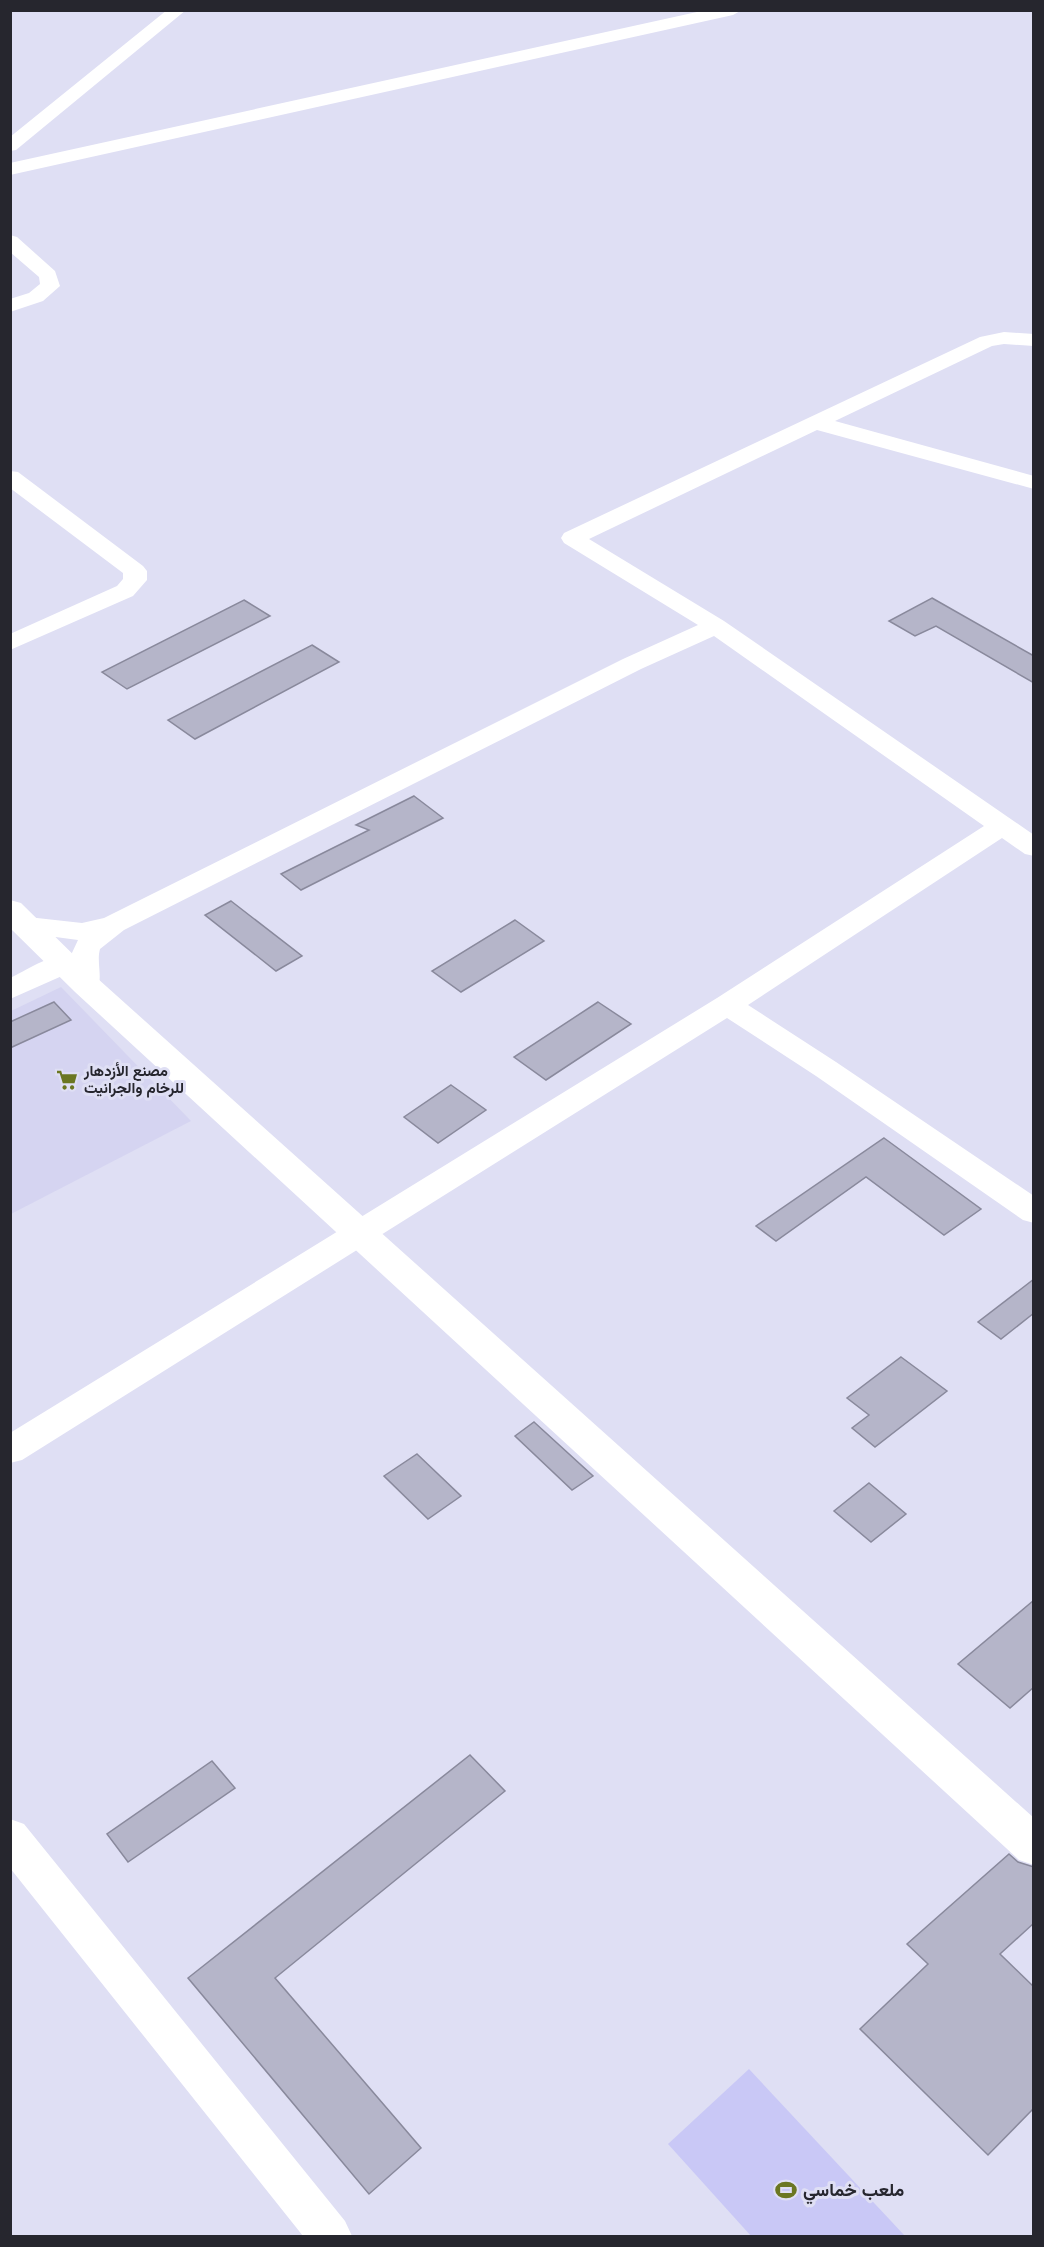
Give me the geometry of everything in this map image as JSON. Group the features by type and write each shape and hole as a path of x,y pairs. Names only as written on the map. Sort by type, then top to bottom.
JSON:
{"street":[{"path":"10,147 178,10"},
{"path":"10,169 733,10"},
{"path":"10,241 48,275 50,286 36,297 10,306"},
{"path":"1034,340 1004,338 987,341 572,538 716,626 1034,848"},
{"path":"817,423 1034,483"},
{"path":"10,477 135,571 135,580 125,591 10,643"},
{"path":"76,974 92,938 114,924 621,669 716,626"},
{"path":"10,1450 727,1005 1002,826"},
{"path":"19,918 82,932 114,924"},
{"path":"19,918 76,974 359,1233 1034,1846"},
{"path":"10,990 76,974"},
{"path":"727,1005 826,1069 1034,1212"},
{"path":"10,1837 330,2236"}],"shaded area":[{"path":"61,987 191,1121 11,1214 11,1011"},
{"name":"ملعب خماسي","path":"749,2069 905,2236 751,2236 668,2144"}],"building":[{"path":"932,598 1034,656 1034,683 936,626 915,636 889,621"},
{"path":"244,600 270,616 127,689 102,672"},
{"path":"312,645 339,662 195,739 168,720"},
{"path":"414,796 443,818 301,890 281,874 369,830 356,825"},
{"path":"231,901 302,956 276,971 205,915"},
{"path":"515,920 544,941 461,992 432,971"},
{"path":"54,1002 71,1020 10,1048 10,1022"},
{"path":"598,1002 631,1024 546,1080 514,1057"},
{"path":"451,1085 486,1110 438,1143 404,1117"},
{"path":"884,1138 981,1209 944,1235 866,1177 776,1241 756,1226"},
{"path":"1034,1279 1034,1313 1001,1339 978,1322"},
{"path":"901,1357 947,1391 875,1447 852,1428 869,1415 847,1398"},
{"path":"534,1422 593,1476 572,1490 515,1436"},
{"path":"417,1454 461,1496 428,1519 384,1476"},
{"path":"869,1483 906,1514 871,1542 834,1511"},
{"path":"1034,1600 1034,1687 1010,1708 958,1664"},
{"path":"470,1755 505,1791 275,1978 421,2148 369,2194 188,1978"},
{"path":"212,1761 235,1788 128,1862 107,1834"},
{"path":"1009,1854 1018,1862 1034,1867 1034,1923 1000,1954 1034,1987 1034,2108 988,2155 860,2029 928,1964 907,1944"}],"place":[{"name":"مصنع الأزدهار للرخام والجرانيت","path":"67,1080"},
{"name":"ملعب خماسي","path":"786,2190"}]}
